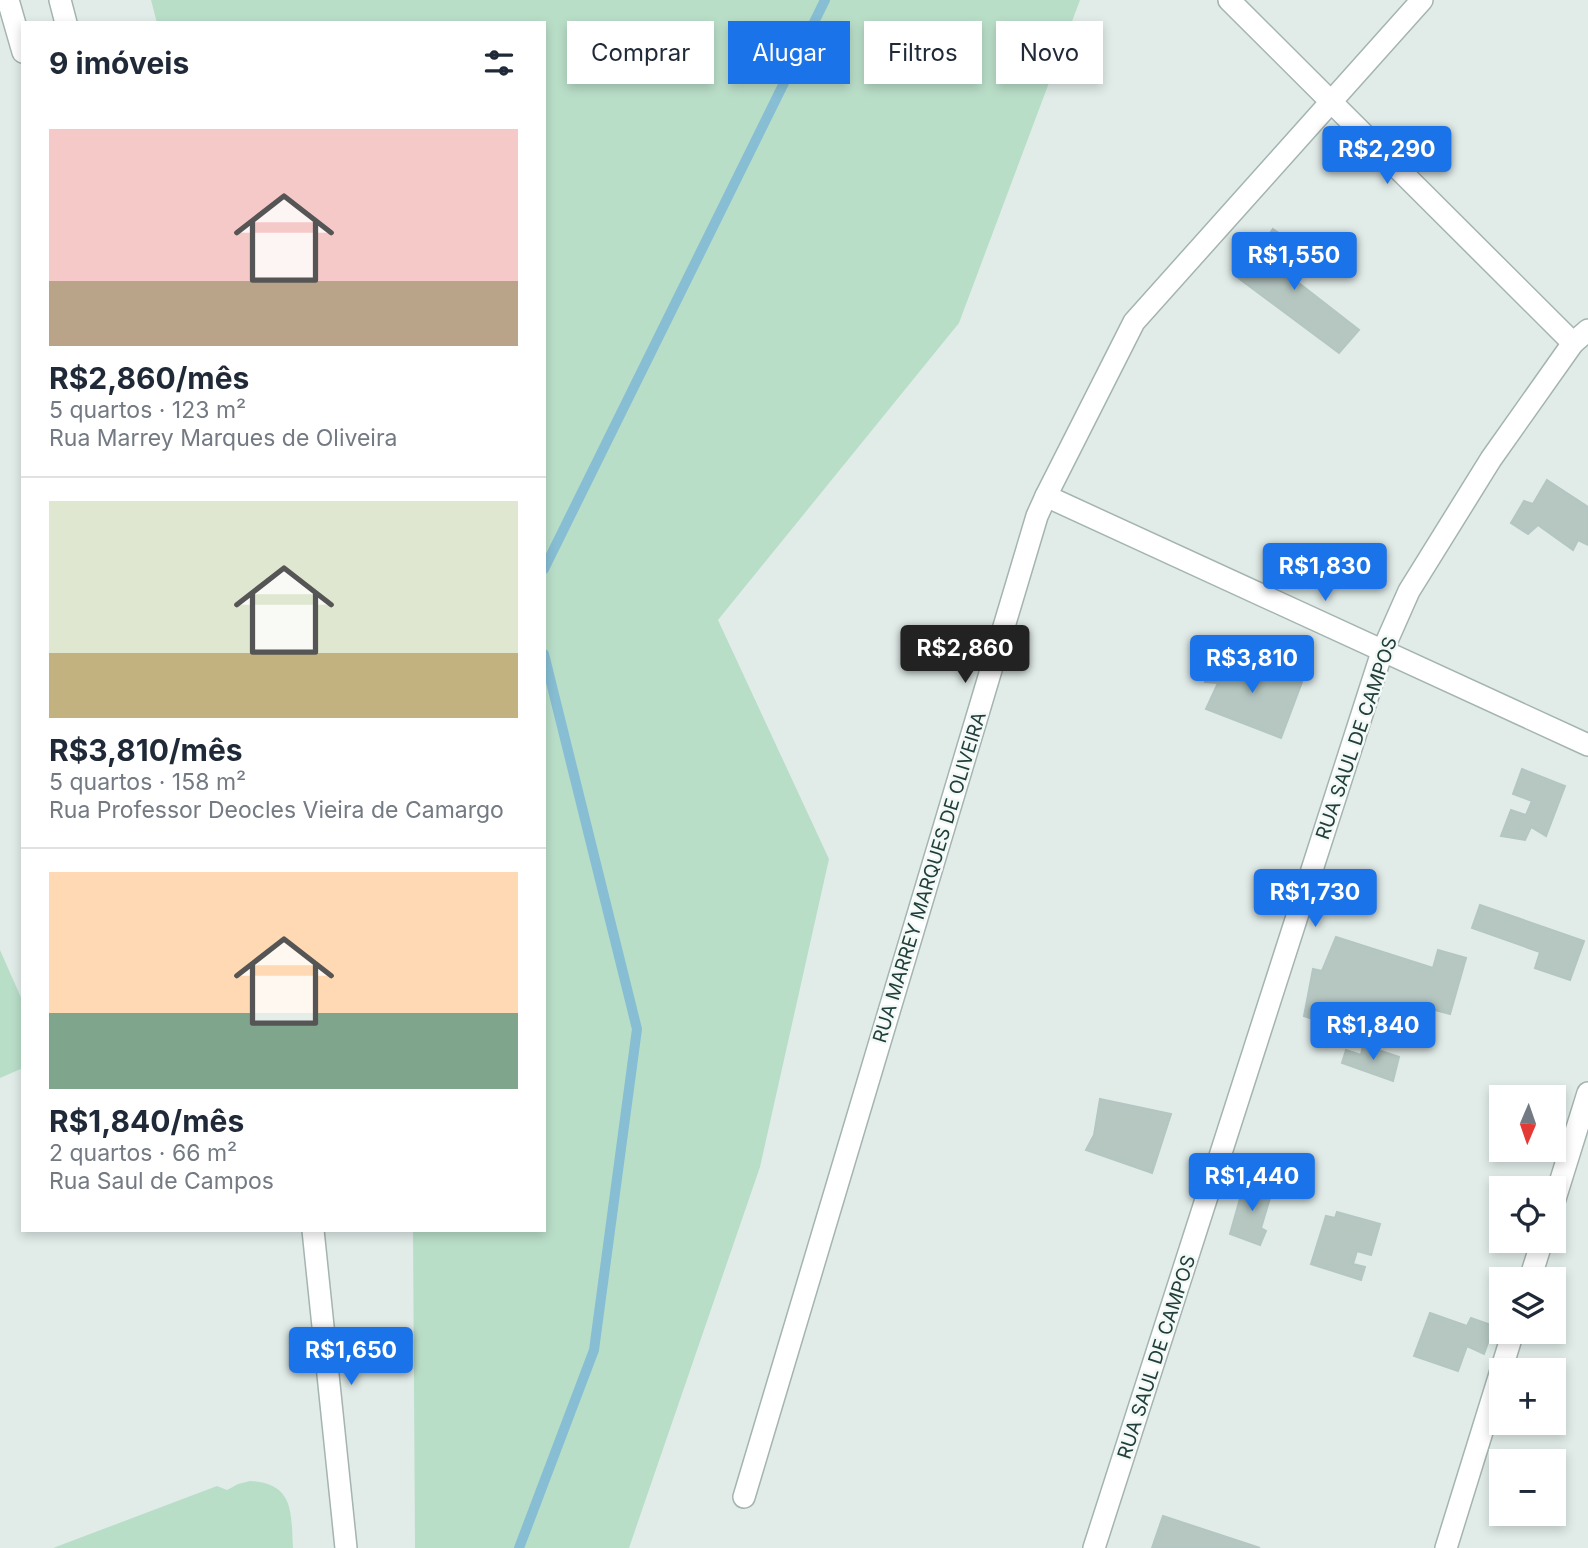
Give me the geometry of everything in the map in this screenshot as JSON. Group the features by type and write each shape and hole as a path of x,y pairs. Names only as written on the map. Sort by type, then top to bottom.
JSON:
{"street":[{"path":"8,0 21,45"},
{"path":"60,0 65,21"},
{"path":"1229,0 1332,102 1581,337"},
{"name":"RUA MARREY MARQUES DE OLIVEIRA","path":"744,1497 1033,529 1046,496 1134,322 1422,0"},
{"name":"RUA SAUL DE CAMPOS","path":"1094,1548 1382,652 1409,591 1491,459 1581,337"},
{"path":"1046,496 1588,745"},
{"path":"1562,1176 1588,1093"},
{"path":"313,1232 346,1548"},
{"path":"1446,1548 1509,1344"}],"green space":[{"path":"151,0 1080,0 1072,21 996,21 996,84 1049,84 959,323 718,620 829,859 760,1167 629,1548 415,1548 413,1232 546,1232 546,21 156,21"},
{"path":"0,950 21,997 21,1069 0,1078"},
{"path":"250,1481 265,1483 283,1494 290,1512 293,1548 53,1548 217,1486 227,1490"}],"building":[{"path":"1273,229 1305,252 1286,273 1359,330 1339,353 1237,277"},
{"path":"1547,480 1588,507 1588,545 1578,540 1573,550 1538,525 1528,534 1511,523 1524,501 1533,504"},
{"path":"1211,655 1302,682 1281,738 1206,709 1218,683 1205,682"},
{"path":"1522,769 1565,786 1546,836 1531,827 1525,840 1501,836 1511,810 1526,815 1532,801 1513,794"},
{"path":"1480,905 1584,941 1570,980 1535,968 1540,952 1472,928"},
{"path":"1336,937 1433,968 1438,950 1466,958 1450,1014 1409,1003 1406,1018 1400,1025 1332,1007 1319,1021 1304,1016 1313,969 1322,971"},
{"path":"1363,1045 1399,1057 1393,1081 1342,1063 1346,1050 1361,1055"},
{"path":"1100,1099 1171,1114 1152,1173 1086,1150 1094,1135"},
{"path":"1245,1181 1273,1188 1261,1228 1266,1231 1260,1245 1230,1234"},
{"path":"1337,1212 1380,1224 1371,1255 1357,1251 1353,1264 1365,1267 1361,1280 1311,1264 1326,1216 1335,1218"},
{"path":"1430,1313 1467,1326 1471,1318 1489,1324 1489,1340 1484,1354 1467,1346 1458,1371 1414,1356"},
{"path":"1163,1516 1260,1548 1152,1548"}],"waterway":[{"path":"546,565 825,0"},
{"path":"519,1548 594,1350 637,1029 546,662"}]}
